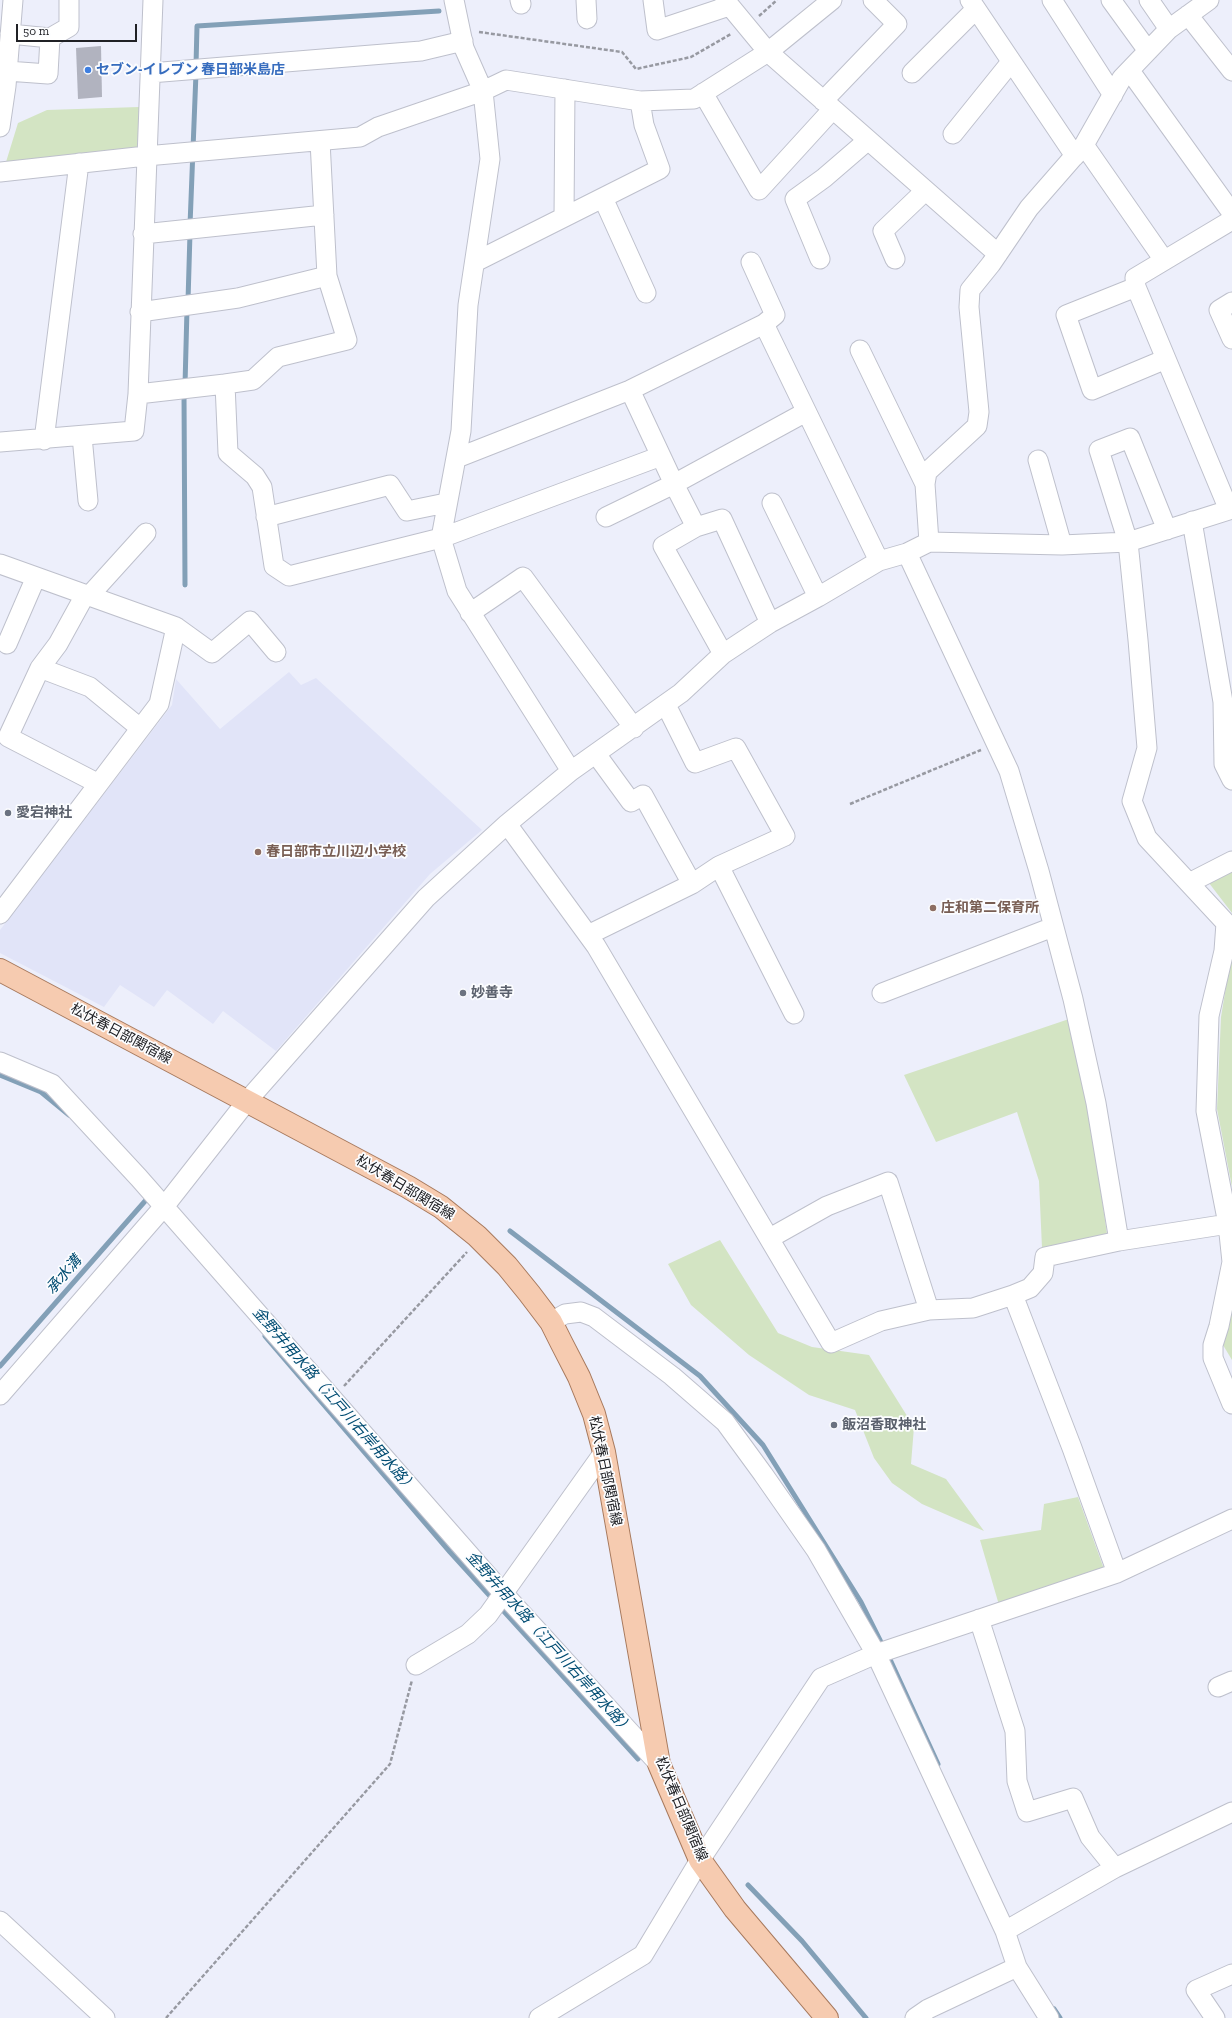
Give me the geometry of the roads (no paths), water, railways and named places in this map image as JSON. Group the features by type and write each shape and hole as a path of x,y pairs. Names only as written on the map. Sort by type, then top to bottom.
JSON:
{"main road":[{"name":"松伏春日部関宿線","path":"0,970 408,1187 441,1207 478,1236 507,1266 550,1322 579,1377 594,1414 604,1452 659,1764 700,1860 735,1909 827,2018"}],"street":[{"path":"0,127 13,0"},
{"path":"10,34 50,38 69,27 68,0"},
{"path":"0,442 44,440 134,431 138,394 153,0"},
{"path":"454,0 462,36 483,91 490,159 468,305 461,431 457,458 446,503 441,538 457,591 571,771"},
{"path":"586,0 587,19"},
{"path":"653,0 657,30 727,3 768,52 827,106 998,254"},
{"path":"0,172 146,156 360,137 378,127 483,91 506,80 640,101 694,98 768,52 832,0"},
{"path":"703,93 759,190 827,106 897,24 872,0"},
{"path":"1052,0 1113,95"},
{"path":"1111,0 1148,51"},
{"path":"1149,0 1169,29"},
{"path":"930,542 925,484 927,472 977,426 979,412 969,307 970,290 998,254 1028,208 1079,151 1122,78 1169,29 1209,0"},
{"path":"912,73 973,5 1012,62 1164,260"},
{"path":"1188,15 1232,71"},
{"path":"150,73 421,51 462,36"},
{"path":"4,81 48,74 50,38"},
{"path":"953,134 1012,62"},
{"path":"1130,71 1232,213"},
{"path":"564,89 564,217"},
{"path":"475,262 660,169 644,124 640,101"},
{"path":"138,394 253,380 278,357 347,340 327,276 320,141"},
{"path":"820,259 795,199 824,178 867,141"},
{"path":"44,440 79,164"},
{"path":"895,259 883,231 925,191"},
{"path":"603,198 646,293"},
{"path":"143,234 324,215"},
{"path":"0,1396 159,1212 247,1101 426,898 507,824 571,771 681,694 723,654 770,623 879,561 907,553 930,542 1062,545 1128,542 1230,509 1136,287 1135,278 1232,220"},
{"path":"457,458 630,390 764,324 775,315 751,262"},
{"path":"140,312 238,298 327,276"},
{"path":"1136,287 1066,315 1092,390 1166,359"},
{"path":"1232,302 1219,310 1232,339"},
{"path":"764,324 879,561"},
{"path":"860,350 925,484"},
{"path":"225,384 228,453 255,476 262,487 274,566 289,576 441,538 661,456"},
{"path":"630,390 696,527"},
{"path":"606,517 674,484 806,412"},
{"path":"82,436 88,501"},
{"path":"1167,530 1130,438 1099,450 1128,542 1147,748 1132,801 1147,838 1226,924 1224,951 1209,1016 1206,1110 1228,1224 1232,1262 1219,1326 1213,1344 1213,1358 1232,1404"},
{"path":"1038,460 1062,545"},
{"path":"266,517 390,485 407,511 446,503"},
{"path":"772,503 818,597"},
{"path":"723,654 663,546 696,527 722,518 770,623"},
{"path":"1192,522 1223,702 1224,764 1232,780"},
{"path":"97,783 8,737 40,668 58,644 87,595 146,533"},
{"path":"907,553 1009,771 1039,871 1053,927 1074,999 1096,1103 1119,1241"},
{"path":"0,564 176,627 212,654 250,621 276,652"},
{"path":"7,644 36,577"},
{"path":"470,613 523,577 634,728"},
{"path":"0,914 97,783 158,704 176,627"},
{"path":"40,668 90,687 140,728"},
{"path":"588,935 692,884 719,866 786,836 736,748 695,763 666,705"},
{"path":"596,754 631,802 644,795 692,884"},
{"path":"507,824 588,935 770,1238 831,1343 882,1322 929,1310 973,1308 1013,1295 1030,1288 1043,1273 1045,1257 1119,1241 1228,1224"},
{"path":"1189,883 1232,861"},
{"path":"719,866 794,1014"},
{"path":"882,993 1053,927"},
{"path":"0,1062 52,1084 159,1212 333,1398 503,1593 659,1764"},
{"path":"770,1238 827,1206 888,1182 929,1310"},
{"path":"1013,1295 1072,1448 1117,1573"},
{"path":"550,1322 564,1314 581,1312 594,1317 672,1376 725,1422 816,1550 876,1654 1005,1931 1017,1967 1049,2018"},
{"path":"416,1665 468,1634 488,1614 604,1452"},
{"path":"539,2018 643,1955 700,1860 821,1678 876,1654 1117,1573 1232,1519"},
{"path":"979,1619 1015,1731 1017,1782 1027,1812 1073,1798 1090,1837 1115,1868"},
{"path":"1005,1931 1115,1868 1232,1812"},
{"path":"0,1920 105,2018"},
{"path":"914,2018 928,2009 1017,1967"},
{"path":"1215,2018 1196,1990 1232,1974"}],"waterway":[{"path":"196,65 197,26 439,11"},
{"path":"190,225 196,73"},
{"path":"188,301 190,233"},
{"path":"185,385 187,309"},
{"path":"184,393 185,585"},
{"name":"金野井用水路（江戸川右岸用水路）","path":"0,1075 41,1092 69,1115"},
{"name":"承水溝","path":"0,1366 146,1200"},
{"path":"510,1231 700,1376 763,1445 861,1602 884,1648"},
{"name":"金野井用水路（江戸川右岸用水路）","path":"265,1336 450,1552 638,1759"},
{"path":"888,1655 938,1764"},
{"name":"金野井用水路（江戸川右岸用水路）","path":"748,1885 802,1941 866,2018"},
{"path":"1054,2009 1060,2018"}],"place":[{"name":"セブン-イレブン 春日部米島店","path":"88,70"},
{"name":"愛宕神社","path":"8,813"},
{"name":"春日部市立川辺小学校","path":"258,852"},
{"name":"庄和第二保育所","path":"933,908"},
{"name":"妙善寺","path":"463,993"},
{"name":"飯沼香取神社","path":"834,1425"}]}
